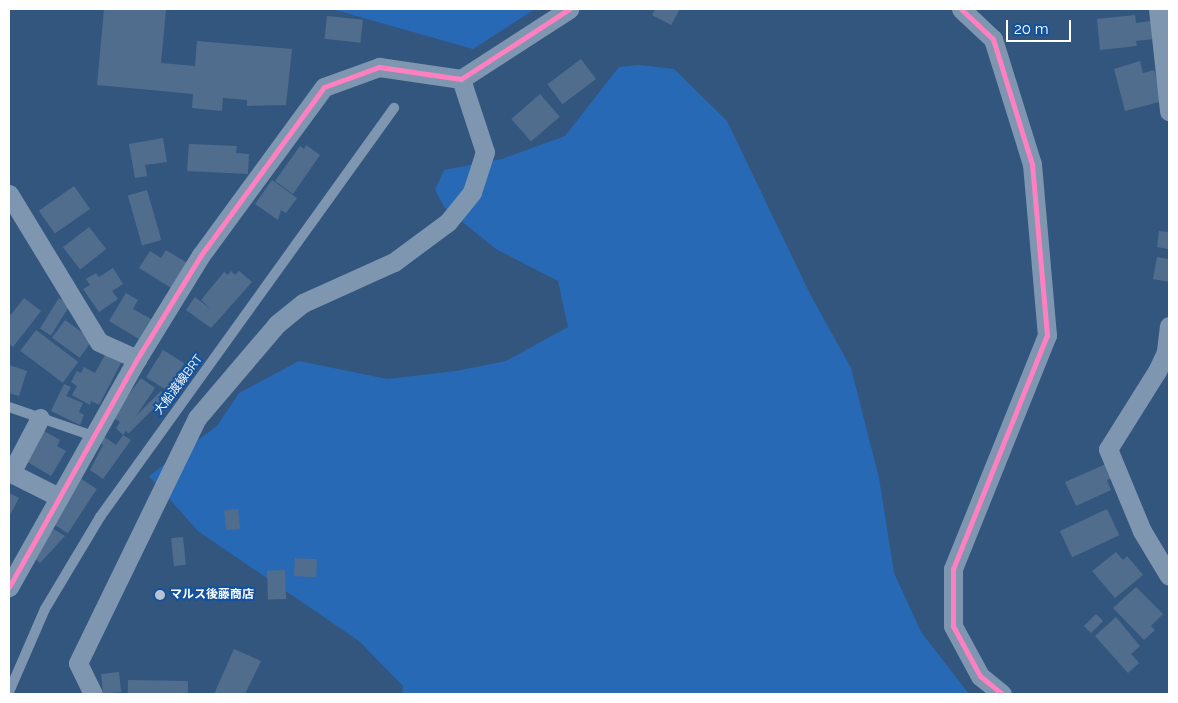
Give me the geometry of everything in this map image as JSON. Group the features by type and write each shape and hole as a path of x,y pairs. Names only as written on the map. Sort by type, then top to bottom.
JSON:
{"street":[{"path":"9,586 137,359 201,255 324,88 379,67 461,79 569,9"},
{"path":"961,9 993,38 1032,164 1047,335 953,569 953,626 980,676 1002,694"},
{"path":"1158,9 1169,111"},
{"path":"93,694 78,663 197,418 276,324 303,304 394,262 448,222 472,192 485,152 461,79"},
{"path":"9,194 99,342 137,359"},
{"path":"1169,326 1157,372 1108,449 1142,531 1169,576"},
{"path":"40,418 11,473 59,497"}],"lane":[{"name":"大船渡線BRT","path":"9,692 45,609 95,525 394,108"},
{"path":"9,407 94,436"}],"shaded area":[{"path":"332,9 535,9 473,49"},
{"path":"639,65 674,69 727,121 810,294 851,368 879,478 894,573 921,632 969,694 402,694 403,686 359,641 198,531 149,476 217,426 239,393 299,361 387,379 456,371 506,361 568,327 558,281 496,249 445,208 435,190 444,170 502,159 565,136 619,67"}],"building":[{"path":"104,9 166,10 161,63 195,66 197,41 292,49 286,105 247,106 247,100 223,98 222,111 192,108 193,94 97,85"},
{"path":"655,9 680,9 671,25 652,15"},
{"path":"1135,15 1136,23 1151,21 1153,39 1136,41 1137,46 1100,50 1097,19"},
{"path":"327,16 363,20 360,43 325,39"},
{"path":"581,59 596,79 563,104 547,84"},
{"path":"1140,61 1143,73 1154,70 1163,101 1125,111 1114,69"},
{"path":"540,94 560,117 531,142 511,119"},
{"path":"163,138 167,162 145,165 147,176 135,178 129,144"},
{"path":"189,144 237,146 236,153 249,154 248,174 187,171"},
{"path":"306,145 320,155 293,194 275,181 300,146 304,149"},
{"path":"272,180 297,198 286,213 281,210 278,220 255,204"},
{"path":"74,186 90,209 55,234 39,211"},
{"path":"147,190 161,240 142,245 128,196"},
{"path":"89,227 106,249 80,269 63,247"},
{"path":"1159,231 1169,232 1168,249 1157,247"},
{"path":"166,250 189,264 173,289 139,268 150,251 161,258"},
{"path":"1157,257 1169,259 1169,282 1153,279"},
{"path":"113,268 123,284 112,291 118,299 99,312 83,289 90,285 86,279 96,273 99,277"},
{"path":"231,271 235,275 239,271 252,282 211,328 186,310 195,297 212,310 201,300 224,272 228,275"},
{"path":"126,293 138,300 133,309 151,319 139,339 109,321"},
{"path":"24,298 41,311 13,347 9,344 9,317"},
{"path":"59,298 70,305 51,335 40,329"},
{"path":"65,320 93,340 80,358 52,338"},
{"path":"36,330 78,362 63,383 20,351"},
{"path":"163,350 184,363 167,390 146,377"},
{"path":"106,353 122,361 99,405 91,401 90,405 72,395 77,386 71,382 77,371 81,373 84,367 95,373"},
{"path":"9,365 27,371 19,396 9,393"},
{"path":"141,378 155,388 123,435 116,428 120,422 112,417"},
{"path":"64,384 71,387 66,396 83,403 79,412 84,415 80,425 51,411"},
{"path":"161,391 166,396 128,433 124,428"},
{"path":"44,431 60,440 57,446 66,451 51,476 26,461"},
{"path":"123,435 131,440 103,479 90,470 103,445 99,441 103,436 116,445"},
{"path":"1106,464 1113,478 1107,480 1111,490 1076,506 1065,482"},
{"path":"80,478 97,489 68,533 51,522"},
{"path":"9,493 19,498 9,517"},
{"path":"238,509 240,529 226,530 224,510"},
{"path":"1107,509 1119,535 1072,557 1060,531"},
{"path":"50,527 65,536 40,563 33,557"},
{"path":"183,537 186,565 174,566 171,538"},
{"path":"1116,552 1123,560 1127,556 1143,575 1115,598 1092,571"},
{"path":"295,558 317,559 316,577 294,576"},
{"path":"285,570 286,599 268,600 267,571"},
{"path":"1136,587 1163,614 1151,626 1155,630 1144,640 1113,608"},
{"path":"1096,614 1103,621 1091,633 1084,626"},
{"path":"1116,617 1140,646 1131,654 1139,663 1128,673 1095,636"},
{"path":"234,649 261,661 245,694 214,694"},
{"path":"119,672 121,692 103,694 101,674"},
{"path":"128,680 188,681 188,694 128,694"}],"cycle path":[{"path":"9,587 137,359 201,255 324,87 379,67 461,79 569,9"},
{"path":"961,9 993,39 1032,164 1047,335 953,569 953,626 980,676 1002,694"}],"place":[{"name":"マルス後藤商店","path":"160,595"}]}
